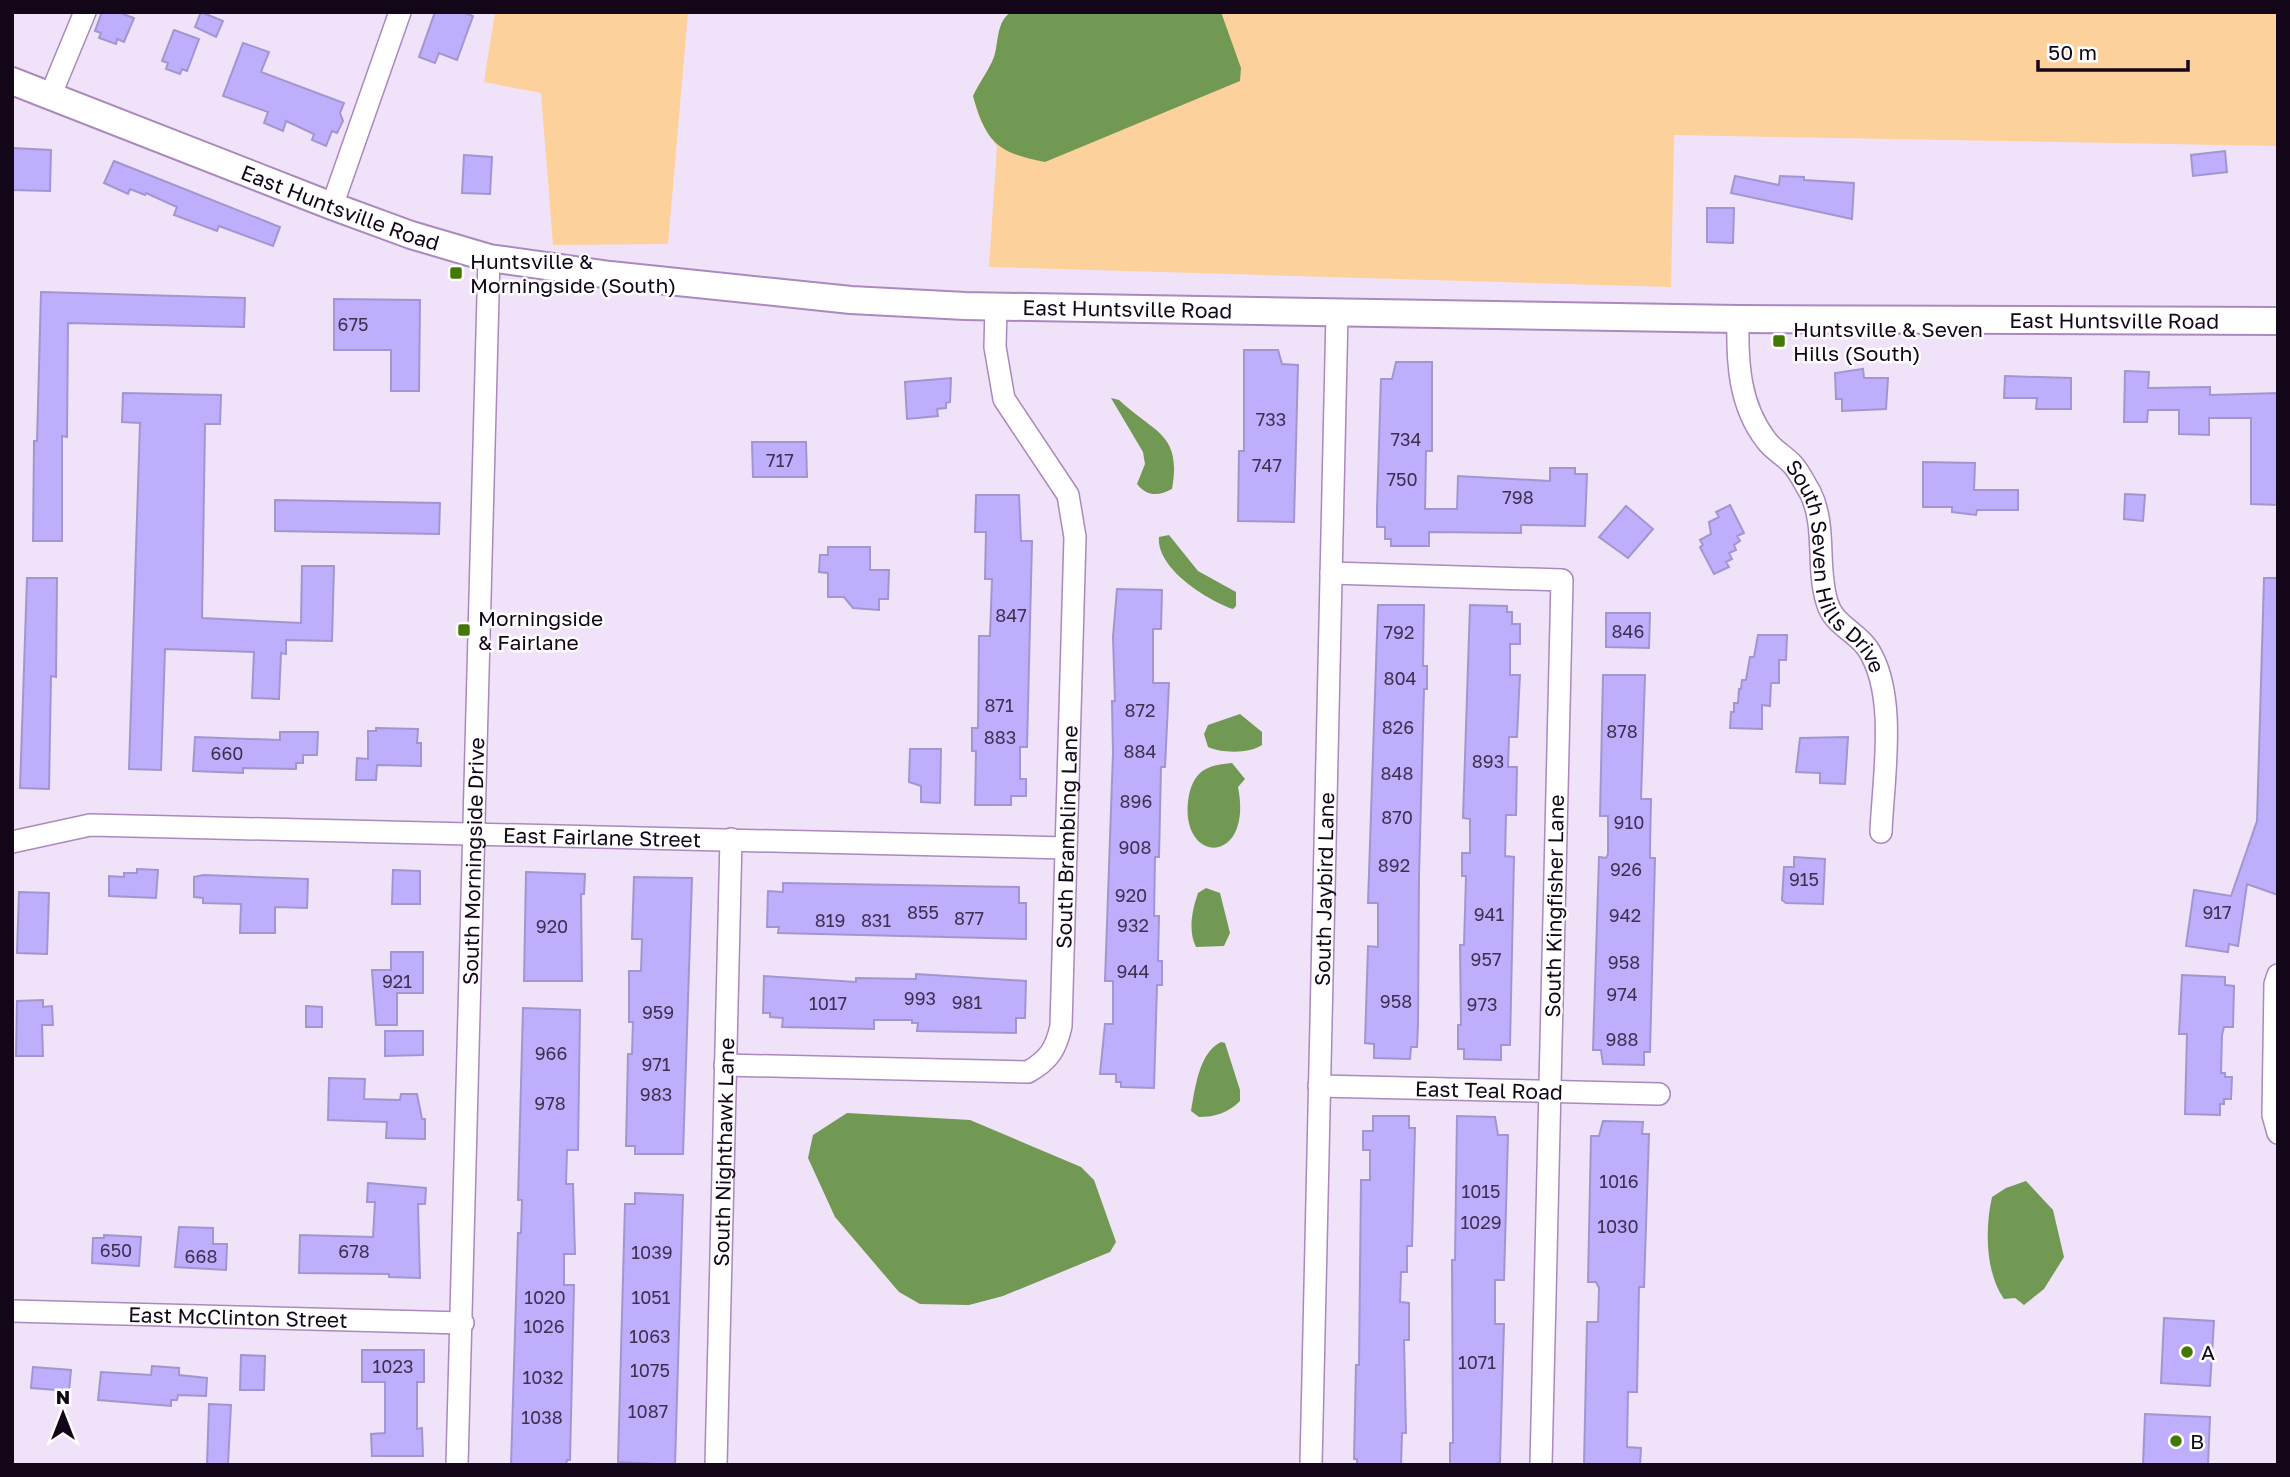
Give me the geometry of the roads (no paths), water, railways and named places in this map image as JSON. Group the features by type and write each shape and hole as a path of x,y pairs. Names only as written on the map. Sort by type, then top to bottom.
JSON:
{"main road":[{"name":"East Huntsville Road","path":"12,81 411,235 489,258 610,275 851,300 996,306 1738,319 2278,321"}],"street":[{"path":"51,94 85,12"},
{"path":"332,206 400,12"},
{"name":"South Morningside Drive","path":"457,1465 463,1324 472,832 489,258"},
{"name":"South Brambling Lane","path":"725,1065 1028,1072 1045,1062 1056,1047 1061,1026 1074,537 1068,495 1004,399 995,347 996,306"},
{"name":"South Jaybird Lane","path":"1311,1465 1337,313"},
{"name":"South Seven Hills Drive","path":"1738,319 1737,358 1747,409 1767,442 1794,466 1811,495 1821,537 1822,578 1827,605 1842,627 1867,648 1881,677 1886,710 1881,832"},
{"name":"South Kingfisher Lane","path":"1331,573 1562,580 1541,1465"},
{"name":"East Fairlane Street","path":"12,842 90,825 1066,848"},
{"name":"South Nighthawk Lane","path":"716,1465 731,839"},
{"path":"2278,975 2275,984 2273,1115 2278,1133"},
{"name":"East Teal Road","path":"1319,1086 1659,1094"},
{"name":"East McClinton Street","path":"12,1311 463,1324"}],"place":[{"name":"Huntsville & Morningside (South)","path":"456,273"},
{"name":"Huntsville & Seven Hills (South)","path":"1779,341"},
{"name":"Morningside & Fairlane","path":"464,630"},
{"name":"A","path":"2187,1352"},
{"name":"B","path":"2176,1441"}]}
